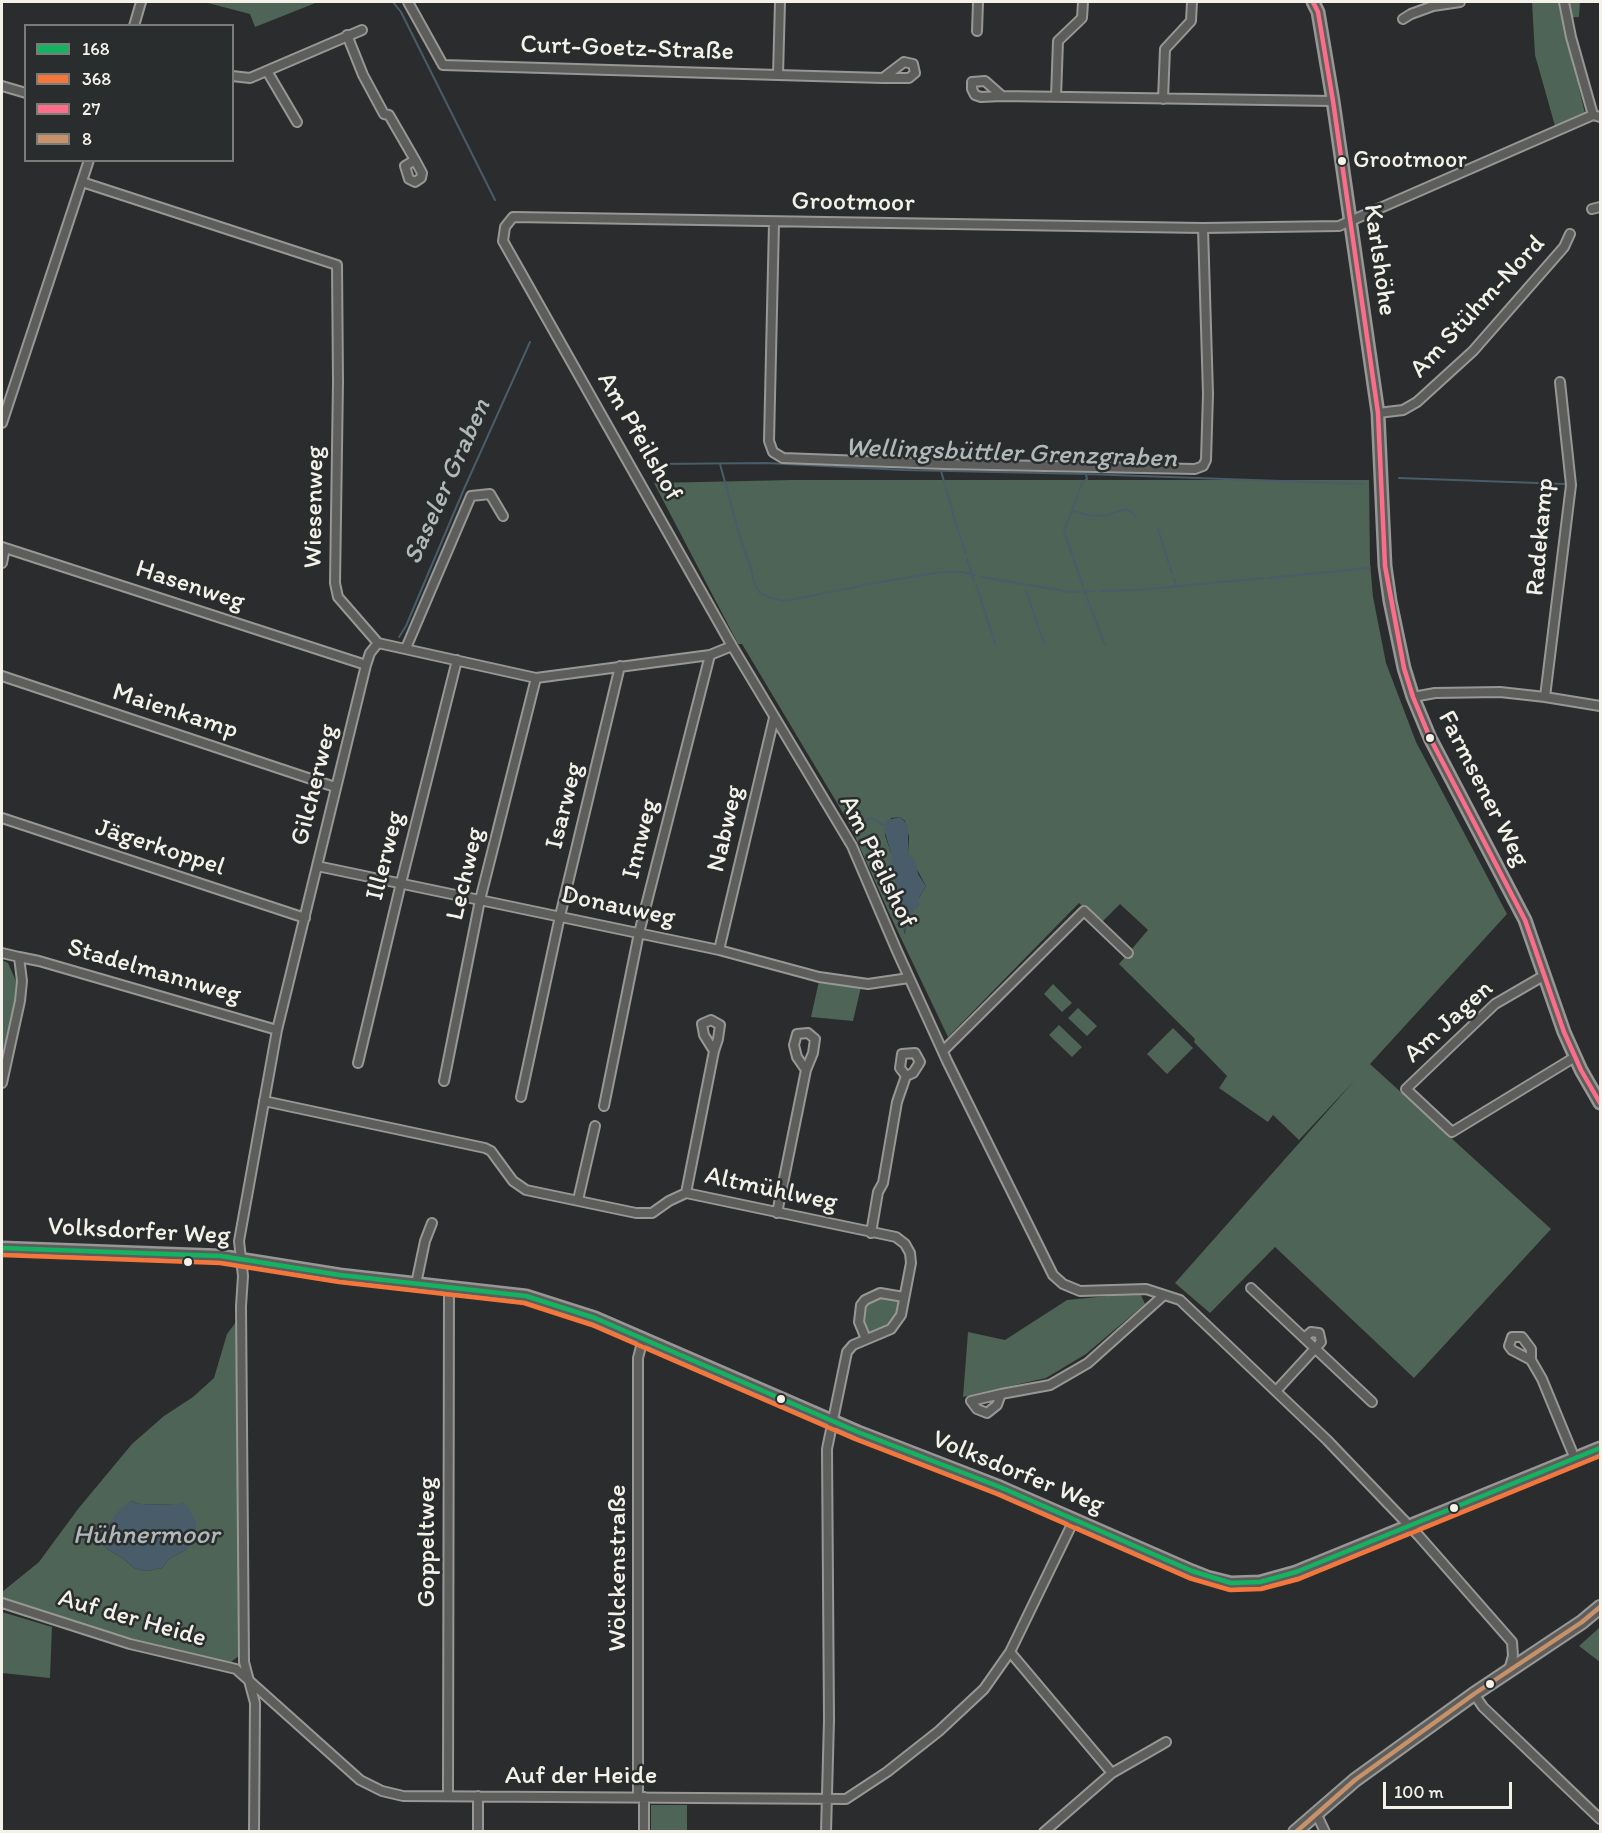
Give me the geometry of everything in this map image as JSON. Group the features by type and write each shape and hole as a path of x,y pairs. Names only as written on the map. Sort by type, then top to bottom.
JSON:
{"main road":[{"path":"1295,1832 1355,1780 1474,1694 1582,1622 1600,1607"}],"street":[{"path":"135,24 141,2"},
{"name":"Curt-Goetz-Straße","path":"408,2 443,64 883,78"},
{"path":"778,75 780,2"},
{"path":"978,2 978,31"},
{"path":"1056,97 1058,41 1082,18 1083,2"},
{"path":"1163,99 1165,49 1191,21 1192,2"},
{"name":"Karlshöhe","path":"1313,2 1319,7 1333,101 1377,413 1381,480"},
{"path":"1403,19 1433,6 1460,2"},
{"path":"1564,2 1571,37 1597,116"},
{"path":"234,76 250,78 362,30"},
{"path":"347,35 363,75 384,114 389,115 415,160"},
{"path":"267,71 297,122"},
{"path":"2,86 24,92"},
{"path":"1002,96 1333,101"},
{"name":"Grootmoor","path":"513,218 1203,228 1339,226 1597,116"},
{"path":"2,423 88,162"},
{"name":"Wiesenweg","path":"82,182 338,265 335,583 338,597 378,643"},
{"path":"1592,209 1600,207"},
{"name":"Am Pfeilshof","path":"513,218 505,227 503,241 732,646 852,846 943,1051 1053,1275 1063,1284 1080,1291 1146,1289 1180,1300 1327,1440 1410,1526 1512,1642 1513,1656 1508,1671"},
{"path":"774,223 769,441 773,452 783,458 1195,470 1203,466 1206,460 1208,394 1203,228"},
{"name":"Am Stühm-Nord","path":"1377,413 1403,410 1417,402 1473,351 1564,247 1570,234"},
{"name":"Radekamp","path":"1545,697 1571,485 1560,381"},
{"name":"Farmsener Weg","path":"1381,480 1383,537 1390,601 1404,668 1413,697 1430,738 1521,912 1531,934 1564,1032 1600,1103"},
{"path":"406,648 471,496 490,495 503,516"},
{"path":"2,563 3,548"},
{"name":"Hasenweg","path":"3,548 366,665"},
{"path":"378,643 536,678 710,655 732,646"},
{"name":"Gilcherweg","path":"254,1832 255,1703 244,1662 241,1306 243,1276 239,1241 277,1030 366,665 370,653 378,643"},
{"name":"Innweg","path":"604,1106 639,933 710,655"},
{"name":"Illerweg","path":"358,1063 457,660"},
{"name":"Isarweg","path":"521,1097 560,916 620,666"},
{"name":"Maienkamp","path":"2,676 335,787"},
{"name":"Lechweg","path":"444,1081 480,900 536,678"},
{"path":"1413,697 1436,693 1500,692 1600,706"},
{"name":"Nabweg","path":"719,950 774,718"},
{"name":"Jägerkoppel","path":"2,818 304,918"},
{"name":"Donauweg","path":"317,866 719,950 819,977 868,984 909,978"},
{"path":"943,1051 1084,911 1128,953"},
{"name":"Stadelmannweg","path":"2,953 39,961 277,1030"},
{"path":"2,1083 20,1001 22,981 19,957"},
{"name":"Am Jagen","path":"1545,975 1495,1004 1406,1089 1452,1132 1575,1057"},
{"path":"686,1193 714,1051"},
{"path":"777,1213 806,1070"},
{"path":"871,1233 878,1192 883,1183 897,1102 906,1076"},
{"name":"Altmühlweg","path":"264,1101 491,1150 513,1181 526,1190 636,1213 652,1213 686,1193 896,1237 905,1244 910,1253 911,1263 901,1315 891,1329 853,1345 847,1352 832,1421 826,1467 829,1720 826,1832"},
{"path":"578,1200 595,1126"},
{"path":"416,1284 432,1222"},
{"name":"Volksdorfer Weg","path":"2,1248 240,1258 320,1272 526,1296 596,1318 832,1421 1000,1487 1192,1571 1231,1583 1260,1582 1285,1576 1600,1448"},
{"name":"Goppeltweg","path":"448,1796 449,1288"},
{"path":"1251,1288 1372,1402"},
{"path":"866,1339 859,1322 861,1305 865,1300 880,1293 904,1296"},
{"path":"1001,1394 1050,1385 1088,1363 1164,1295"},
{"path":"1275,1391 1321,1342 1319,1333 1311,1332 1304,1338"},
{"name":"Wölckenstraße","path":"643,1339 638,1358 641,1797 644,1832"},
{"path":"1531,1360 1542,1378 1575,1459"},
{"name":"Auf der Heide","path":"2,1603 130,1644 236,1669 360,1780 382,1791 403,1796 846,1799 887,1772 939,1731 984,1689 1010,1652 1074,1520"},
{"path":"1010,1652 1112,1773"},
{"path":"1474,1694 1483,1707 1600,1819"},
{"path":"1044,1832 1112,1773 1166,1742"},
{"path":"478,1796 478,1832"},
{"path":"1317,1815 1324,1832"}],"green space":[{"path":"204,2 318,2 255,27 250,14"},
{"path":"1532,2 1580,2 1579,17 1562,18 1585,113 1555,126 1535,55"},
{"path":"791,480 1369,480 1370,563 1373,597 1386,663 1416,742 1507,914 1370,1064 1551,1229 1414,1378 1275,1247 1210,1313 1175,1283 1355,1080 1299,1140 1273,1115 1268,1122 1219,1088 1227,1076 1194,1042 1195,1039 1119,964 1148,930 1120,904 1100,924 1079,903 948,1037 849,823 742,644 738,644 654,483","holes":["900,817 905,821 909,837 908,853 926,886 919,898 919,905 910,913 906,921 905,934 892,907 896,896 896,880 891,870 891,853 885,835 891,818"]},
{"path":"2,960 8,963 16,981 15,1009 2,1065"},
{"path":"819,981 861,987 853,1021 811,1017"},
{"path":"1053,984 1072,1003 1062,1012 1044,994"},
{"path":"1078,1008 1097,1026 1087,1036 1068,1018"},
{"path":"1059,1025 1082,1047 1072,1057 1049,1035"},
{"path":"1173,1028 1193,1048 1167,1074 1147,1054"},
{"path":"1140,1293 1145,1304 1086,1354 1046,1378 963,1397 968,1332 1005,1340 1067,1300"},
{"path":"882,1296 900,1302 897,1312 890,1324 870,1334 863,1321 864,1311 867,1303"},
{"path":"239,1318 240,1655 231,1662 219,1660 139,1641 2,1600 2,1592 39,1562 78,1509 132,1444 214,1378 227,1334","holes":["131,1501 140,1504 177,1505 187,1549 169,1559 162,1568 146,1571 134,1568 107,1549 104,1538 110,1523"]},
{"path":"2,1612 52,1627 50,1678 2,1673"},
{"path":"1600,1627 1600,1662 1579,1646"},
{"path":"651,1805 687,1805 687,1831 651,1831"}],"water":[{"path":"900,817 908,825 908,853 916,862 918,874 926,886 919,898 919,905 906,921 904,935 892,907 896,896 896,880 891,870 891,853 884,829 887,820"},
{"name":"Hühnermoor","path":"131,1501 140,1504 177,1505 182,1502 188,1506 196,1523 196,1536 187,1549 169,1559 162,1568 146,1571 134,1568 107,1549 103,1542 110,1523 119,1510"}],"waterway":[{"path":"393,2 401,12 495,200"},
{"name":"Saseler Graben","path":"399,637 406,626 530,342"},
{"name":"Wellingsbüttler Grenzgraben","path":"657,464 766,463 904,470 1364,484"},
{"path":"720,464 754,583 760,593 784,601 861,586"},
{"path":"941,471 953,513"},
{"path":"1071,514 1080,488 1087,479 1086,474"},
{"name":"Wellingsbüttler Grenzgraben","path":"1399,478 1565,484"},
{"path":"1073,511 1091,516 1108,515 1126,509 1136,517"},
{"path":"953,515 966,554"},
{"path":"1070,515 1064,531 1083,586"},
{"path":"1158,529 1172,573"},
{"path":"967,559 974,581"},
{"path":"1269,578 1370,568"},
{"path":"863,585 941,572 962,572 975,575"},
{"path":"982,577 1071,592 1094,591"},
{"path":"1101,591 1139,590 1264,578"},
{"path":"1174,579 1177,587"},
{"path":"976,585 995,643"},
{"path":"1084,589 1086,595"},
{"path":"1026,591 1044,643"},
{"path":"1087,598 1105,645"},
{"path":"852,825 871,818 884,825"}],"transit line":[{"name":"27","path":"1313,2 1318,12 1333,101 1378,413 1385,566 1404,668 1430,738 1525,920 1564,1032 1581,1070 1600,1103"},
{"name":"168","path":"2,1248 221,1256 340,1275 526,1296 595,1318 858,1432 1000,1487 1192,1571 1231,1583 1260,1582 1296,1572 1600,1448"},
{"name":"368","path":"2,1255 220,1263 339,1282 524,1303 592,1325 855,1439 997,1494 1189,1578 1230,1590 1261,1589 1299,1579 1600,1456"},
{"name":"8","path":"1296,1832 1355,1780 1474,1694 1582,1622 1600,1607"}],"place":[{"name":"Grootmoor","path":"1342,161"}]}
